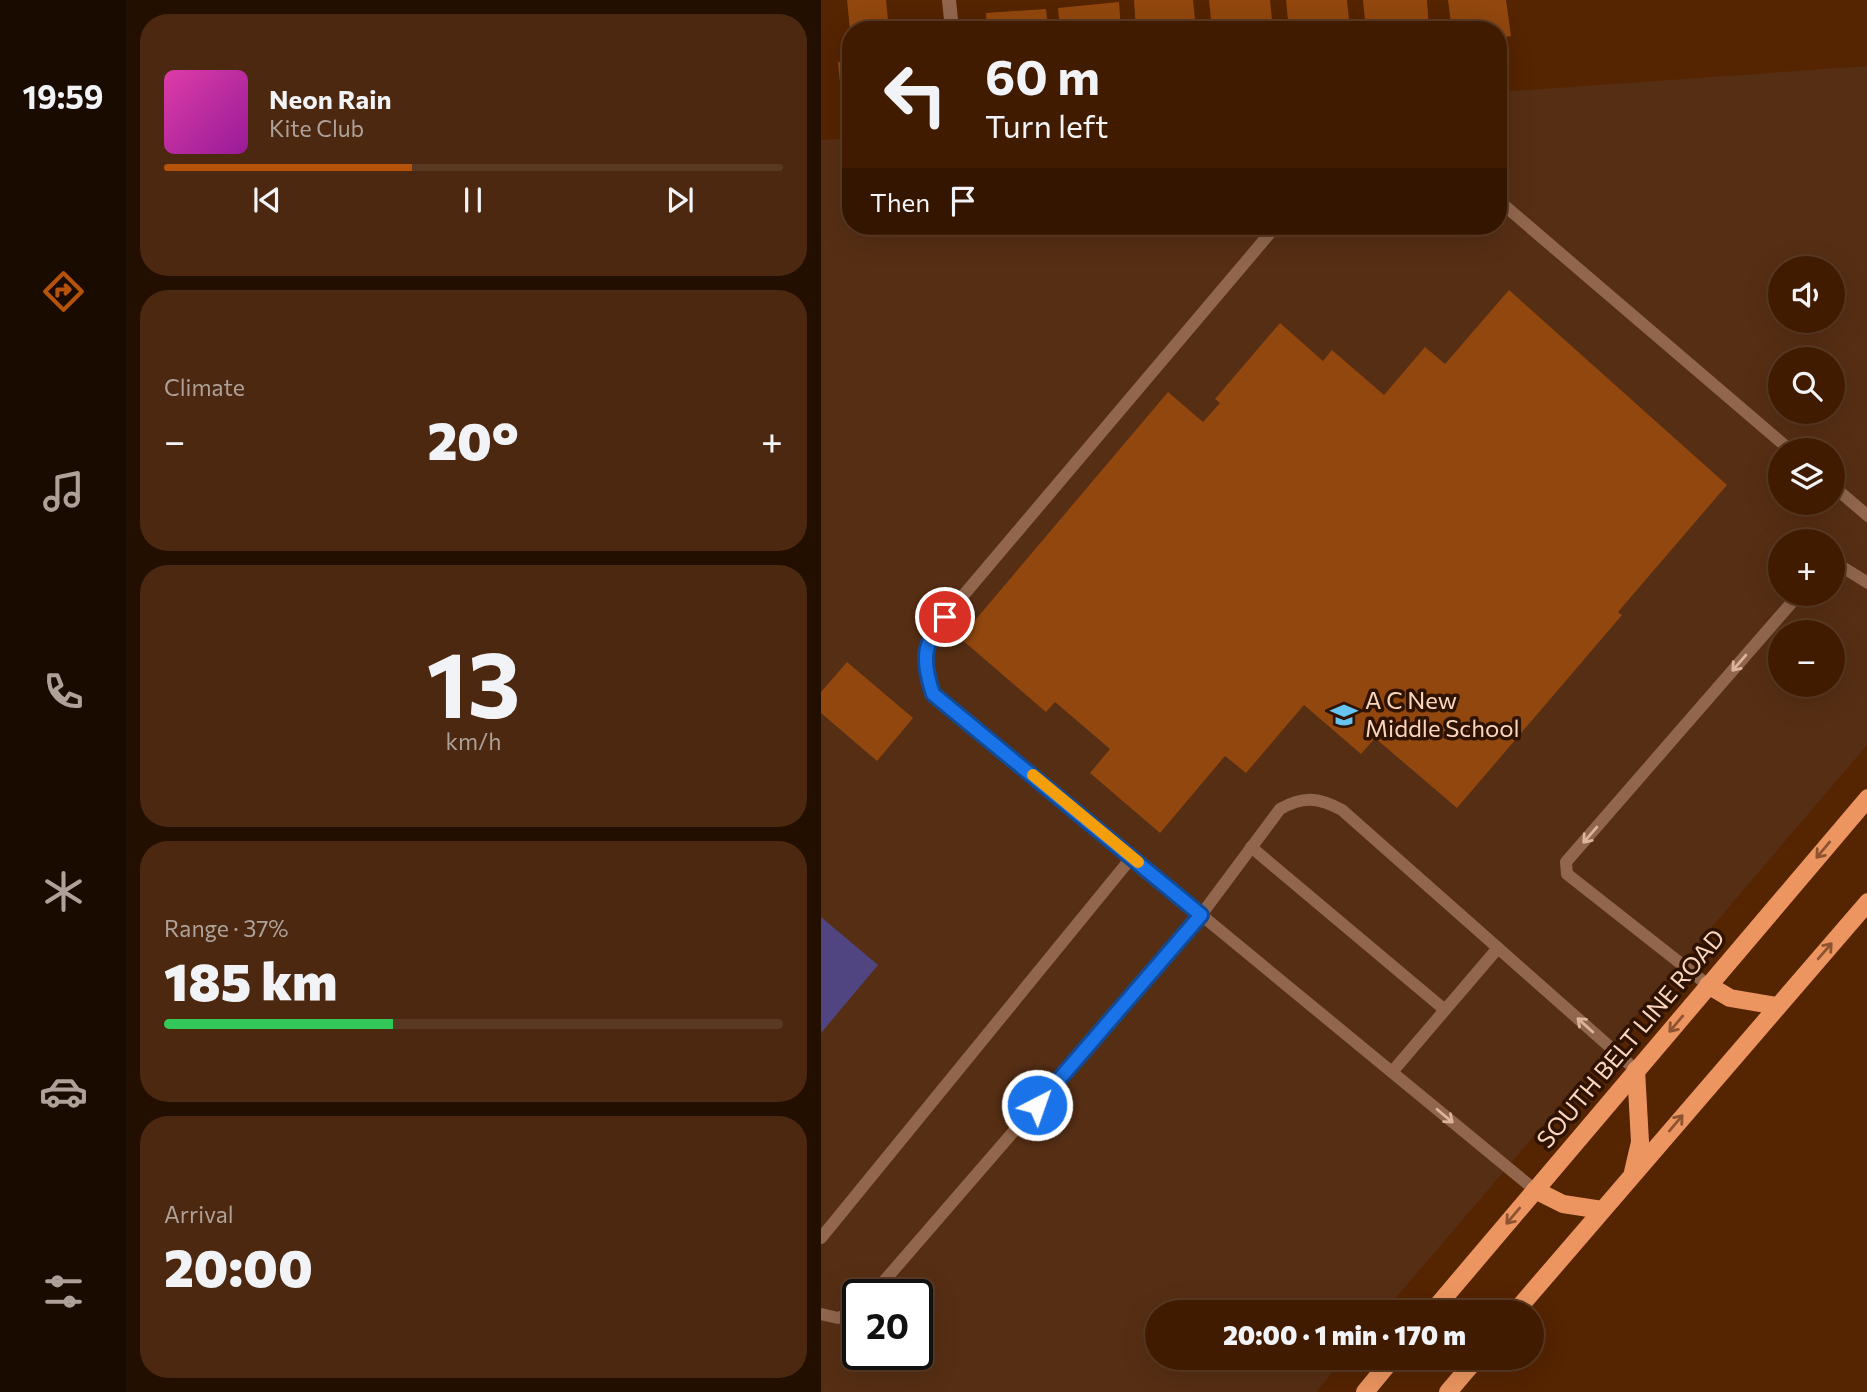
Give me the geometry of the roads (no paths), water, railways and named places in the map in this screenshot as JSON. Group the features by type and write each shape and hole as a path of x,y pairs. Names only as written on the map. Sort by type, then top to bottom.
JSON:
{"main road":[{"name":"SOUTH BELT LINE ROAD","path":"1442,1300 1867,798"},
{"path":"1525,1300 1867,902"},
{"path":"1708,985 1730,998 1777,1006"},
{"path":"1632,1175 1640,1142 1636,1070"},
{"path":"1535,1190 1563,1204 1603,1210"},
{"path":"1365,1392 1383,1370"},
{"path":"1448,1392 1467,1370"}],"street":[{"path":"949,0 951,21"}],"lane":[{"path":"1507,208 1776,438"},
{"path":"1268,235 934,629 925,653 924,667 933,694 1535,1190"},
{"path":"1845,497 1867,516"},
{"path":"1845,569 1867,583"},
{"path":"1708,985 1567,874 1566,862 1789,606"},
{"path":"886,1279 1201,915 1279,809 1297,799 1321,799 1342,810 1636,1070"},
{"path":"1251,847 1445,1010"},
{"path":"821,1238 1132,857"},
{"path":"1392,1072 1498,948"},
{"path":"821,1314 842,1316"}],"place":[{"name":"A C New Middle School","path":"1344,715"}]}
